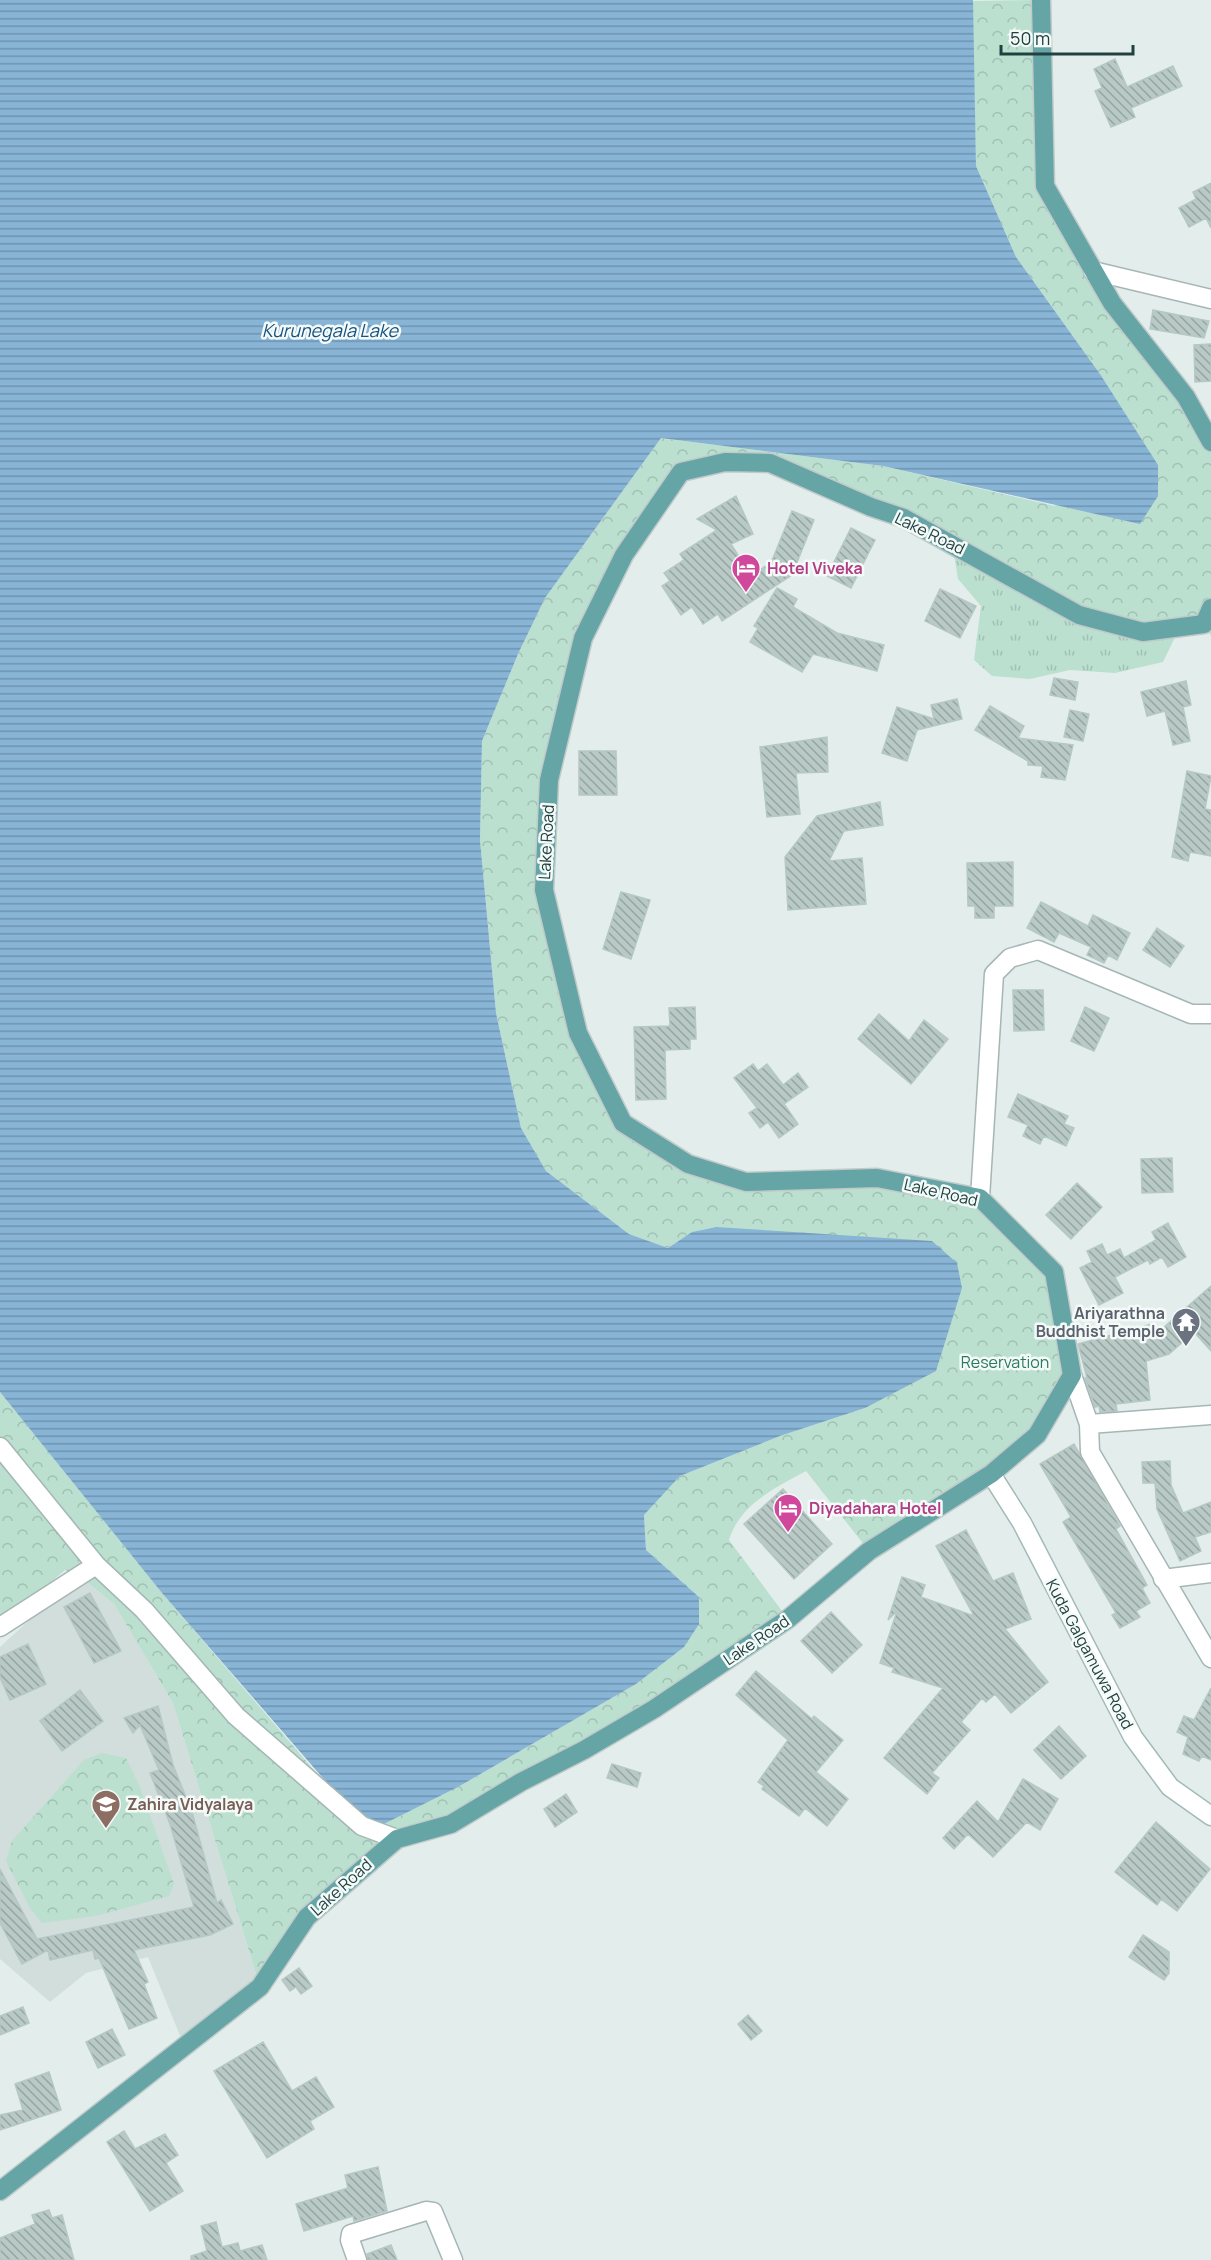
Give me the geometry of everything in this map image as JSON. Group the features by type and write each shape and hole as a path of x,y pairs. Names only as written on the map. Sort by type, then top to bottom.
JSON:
{"main road":[{"path":"1041,0 1045,186 1112,303 1186,397 1211,442"},
{"name":"Lake Road","path":"0,2191 260,1988 307,1917 397,1839 451,1824 654,1709 788,1619 869,1551 991,1474 1037,1435 1072,1375 1054,1272 980,1198 877,1178 747,1182 688,1164 623,1123 578,1033 544,890 549,780 583,638 624,555 681,472 725,462 770,463 871,507 904,518 1079,615 1143,632 1209,623"}],"street":[{"path":"1093,271 1211,299"},
{"path":"980,1198 994,974 1010,958 1038,950 1191,1014 1211,1014"},
{"path":"1072,1375 1089,1424 1090,1452 1211,1659"},
{"path":"1089,1424 1211,1415"},
{"path":"0,1447 96,1564 144,1610 236,1716 362,1826 397,1839"},
{"name":"Kuda Galgamuwa Road","path":"991,1474 1022,1523 1133,1737 1170,1786 1211,1816"},
{"path":"0,1627 96,1564"},
{"path":"1163,1579 1211,1573"},
{"path":"357,2260 350,2240 351,2234 426,2211 433,2212 453,2260"}],"shaded area":[{"name":"Zahira Vidyalaya","path":"78,1575 114,1604 173,1703 260,1987 185,2048 148,1957 86,1973 50,2002 0,1959 0,1647"}],"green space":[{"name":"Reservation","path":"1041,0 1045,186 1211,442 1211,608 1204,624 1143,632 1079,615 952,542 770,463 681,472 583,638 549,780 544,889 578,1033 623,1123 746,1182 877,1178 980,1198 1054,1272 1072,1375 1037,1435 869,1551 806,1471 760,1498 741,1516 729,1540 788,1619 521,1782 397,1839 345,1881 260,1987 173,1703 114,1604 78,1575 65,1570 10,1618 0,1616 0,1392 162,1593 362,1826 396,1838 384,1824 458,1787 636,1684 699,1597 646,1550 644,1515 680,1476 780,1436 865,1408 790,1233 716,1227 692,1232 668,1248 629,1234 546,1171 521,1128 496,1013 480,840 482,741 518,654 545,598 661,438 883,466 1055,506 1100,374 1016,257 976,166 972,1"},
{"path":"952,542 1211,608 1211,636 1204,624 1178,631 1163,662 1115,673 1070,670 1030,679 992,676 974,660 981,606 958,579"},
{"path":"102,1753 126,1758 140,1787 174,1884 169,1896 96,1916 42,1923 30,1908 6,1861 12,1841 84,1760"}],"water":[{"name":"Kurunegala Lake","path":"0,0 973,0 976,166 1016,257 1100,374 1158,465 1158,496 1140,524 883,466 661,438 545,598 518,654 482,741 480,840 496,1013 521,1128 546,1171 629,1234 668,1248 692,1232 716,1227 932,1241 957,1263 962,1288 936,1371 865,1408 780,1436 680,1476 644,1515 646,1550 699,1597 699,1624 684,1647 636,1684 458,1787 384,1824 361,1816 342,1800 162,1593 0,1392"}],"building":[{"path":"1115,59 1127,87 1173,66 1182,86 1131,108 1135,117 1111,127 1095,91 1102,88 1094,69"},
{"path":"1211,183 1211,228 1206,218 1189,227 1179,208 1196,199 1193,192"},
{"path":"1153,310 1209,321 1204,338 1150,329"},
{"path":"1211,344 1211,381 1195,382 1194,345"},
{"path":"736,496 753,534 731,544 751,576 767,565 769,568 792,511 814,520 792,575 722,621 718,614 703,624 692,607 681,615 662,586 670,581 664,573 684,560 680,554 717,530 697,519"},
{"path":"851,528 875,540 851,588 827,576"},
{"path":"777,588 797,599 793,607 837,633 884,645 877,671 813,654 802,672 750,642 758,628 754,626"},
{"path":"940,589 976,606 960,638 925,621"},
{"path":"1054,678 1078,682 1075,700 1050,695"},
{"path":"1186,681 1191,705 1183,707 1190,741 1173,745 1165,711 1147,716 1141,692"},
{"path":"957,699 962,719 917,730 907,761 882,753 897,707 934,719 931,705"},
{"path":"990,706 1024,726 1018,738 1073,745 1065,780 1041,777 1043,766 1028,765 1028,761 975,730"},
{"path":"1070,710 1089,714 1083,741 1064,737"},
{"path":"827,737 828,772 796,773 800,814 767,817 760,747"},
{"path":"579,751 616,751 617,795 579,795"},
{"path":"1187,771 1211,776 1205,809 1211,810 1211,856 1190,852 1188,861 1172,857"},
{"path":"880,802 883,825 844,831 829,861 862,858 866,904 788,910 785,857 817,816"},
{"path":"1013,862 1013,906 994,906 994,918 975,918 975,906 968,906 967,863"},
{"path":"621,892 650,900 631,959 603,949"},
{"path":"1041,902 1088,926 1093,915 1130,933 1117,960 1108,955 1104,963 1087,955 1091,947 1059,933 1054,942 1027,928"},
{"path":"1157,928 1184,946 1170,967 1143,950"},
{"path":"1013,990 1043,990 1044,1030 1014,1031"},
{"path":"695,1007 696,1039 690,1039 690,1049 665,1050 666,1099 636,1100 634,1027 670,1026 669,1008"},
{"path":"1085,1007 1109,1018 1094,1051 1071,1041"},
{"path":"879,1014 909,1041 924,1020 948,1039 911,1084 858,1039"},
{"path":"753,1064 758,1071 767,1064 783,1085 798,1073 808,1087 784,1104 798,1124 779,1138 768,1122 760,1128 749,1113 757,1108 734,1078"},
{"path":"1018,1094 1068,1116 1064,1124 1074,1128 1066,1146 1044,1136 1040,1144 1023,1136 1028,1125 1008,1117"},
{"path":"1172,1158 1173,1192 1142,1193 1141,1159"},
{"path":"1077,1183 1102,1207 1071,1239 1046,1215"},
{"path":"1168,1223 1186,1257 1168,1267 1162,1257 1150,1264 1148,1260 1115,1277 1123,1293 1099,1305 1080,1268 1092,1262 1087,1251 1102,1244 1107,1255 1120,1249 1124,1258 1156,1240 1152,1232"},
{"path":"1211,1286 1211,1351 1194,1332 1169,1354 1146,1361 1150,1400 1116,1404 1117,1411 1100,1412 1099,1406 1095,1407 1085,1378 1087,1378 1078,1344 1152,1324 1155,1335"},
{"path":"1074,1444 1120,1526 1116,1529 1147,1585 1142,1588 1150,1603 1136,1611 1140,1617 1120,1628 1112,1615 1116,1613 1063,1522 1071,1517 1040,1464"},
{"path":"1170,1461 1171,1485 1183,1513 1211,1502 1211,1532 1195,1537 1201,1551 1180,1561 1157,1509 1155,1483 1143,1483 1142,1462"},
{"name":"Diyadahara Hotel","path":"783,1489 832,1544 794,1579 744,1524"},
{"path":"966,1530 993,1581 1013,1573 1031,1619 1005,1629 1048,1682 1011,1713 995,1694 986,1702 982,1698 961,1722 970,1730 932,1773 939,1778 927,1794 884,1758 943,1688 892,1672 894,1668 880,1663 897,1611 888,1620 902,1577 925,1585 921,1597 974,1616 936,1546"},
{"path":"90,1593 121,1651 94,1663 64,1607"},
{"path":"831,1612 862,1645 832,1673 801,1641"},
{"path":"28,1644 46,1684 10,1700 0,1677 0,1657"},
{"path":"756,1671 812,1719 814,1716 843,1740 816,1772 848,1799 827,1826 805,1808 799,1816 762,1789 764,1786 758,1782 788,1740 736,1695"},
{"path":"1211,1688 1211,1760 1202,1756 1199,1761 1183,1754 1188,1737 1177,1732 1184,1716 1194,1720"},
{"path":"80,1690 103,1721 62,1751 40,1721"},
{"path":"158,1706 173,1765 192,1812 217,1903 221,1900 233,1924 210,1935 134,1950 148,1982 144,1984 157,2018 129,2029 99,1958 95,1959 93,1950 50,1960 48,1950 22,1964 0,1923 0,1869 37,1939 194,1907 170,1824 150,1773 159,1770 140,1725 133,1733 124,1718"},
{"path":"1059,1726 1086,1756 1061,1779 1034,1750"},
{"path":"612,1764 641,1773 637,1787 607,1778"},
{"path":"1023,1779 1058,1799 1040,1830 1027,1822 993,1857 968,1834 954,1849 943,1838 977,1801 998,1822"},
{"path":"566,1794 577,1812 555,1827 544,1809"},
{"path":"1156,1822 1210,1869 1177,1911 1161,1899 1157,1905 1115,1872"},
{"path":"1143,1935 1169,1952 1169,1973 1164,1980 1129,1957"},
{"path":"299,1968 312,1986 301,1994 296,1987 290,1991 282,1980"},
{"path":"23,2007 29,2023 0,2035 0,2016"},
{"path":"748,2015 762,2031 751,2040 738,2024"},
{"path":"112,2029 125,2055 98,2068 86,2042"},
{"path":"263,2042 292,2091 316,2077 334,2107 310,2121 314,2129 267,2158 214,2071"},
{"path":"49,2072 61,2110 0,2130 0,2115 23,2110 15,2084"},
{"path":"124,2131 135,2149 165,2134 178,2155 166,2163 183,2191 150,2211 107,2142"},
{"path":"378,2167 387,2211 354,2221 353,2216 304,2231 296,2204 348,2188 345,2175"},
{"path":"49,2210 52,2218 62,2215 74,2260 0,2260 0,2238 35,2224 32,2215"},
{"path":"216,2222 222,2247 238,2243 240,2251 262,2245 267,2260 191,2260 191,2256 207,2251 201,2226"},
{"path":"391,2245 397,2260 368,2260 367,2254"}],"place":[{"name":"Hotel Viveka","path":"746,594"},
{"name":"Ariyarathna Buddhist Temple","path":"1186,1348"},
{"name":"Diyadahara Hotel","path":"788,1534"},
{"name":"Zahira Vidyalaya","path":"106,1830"}]}
